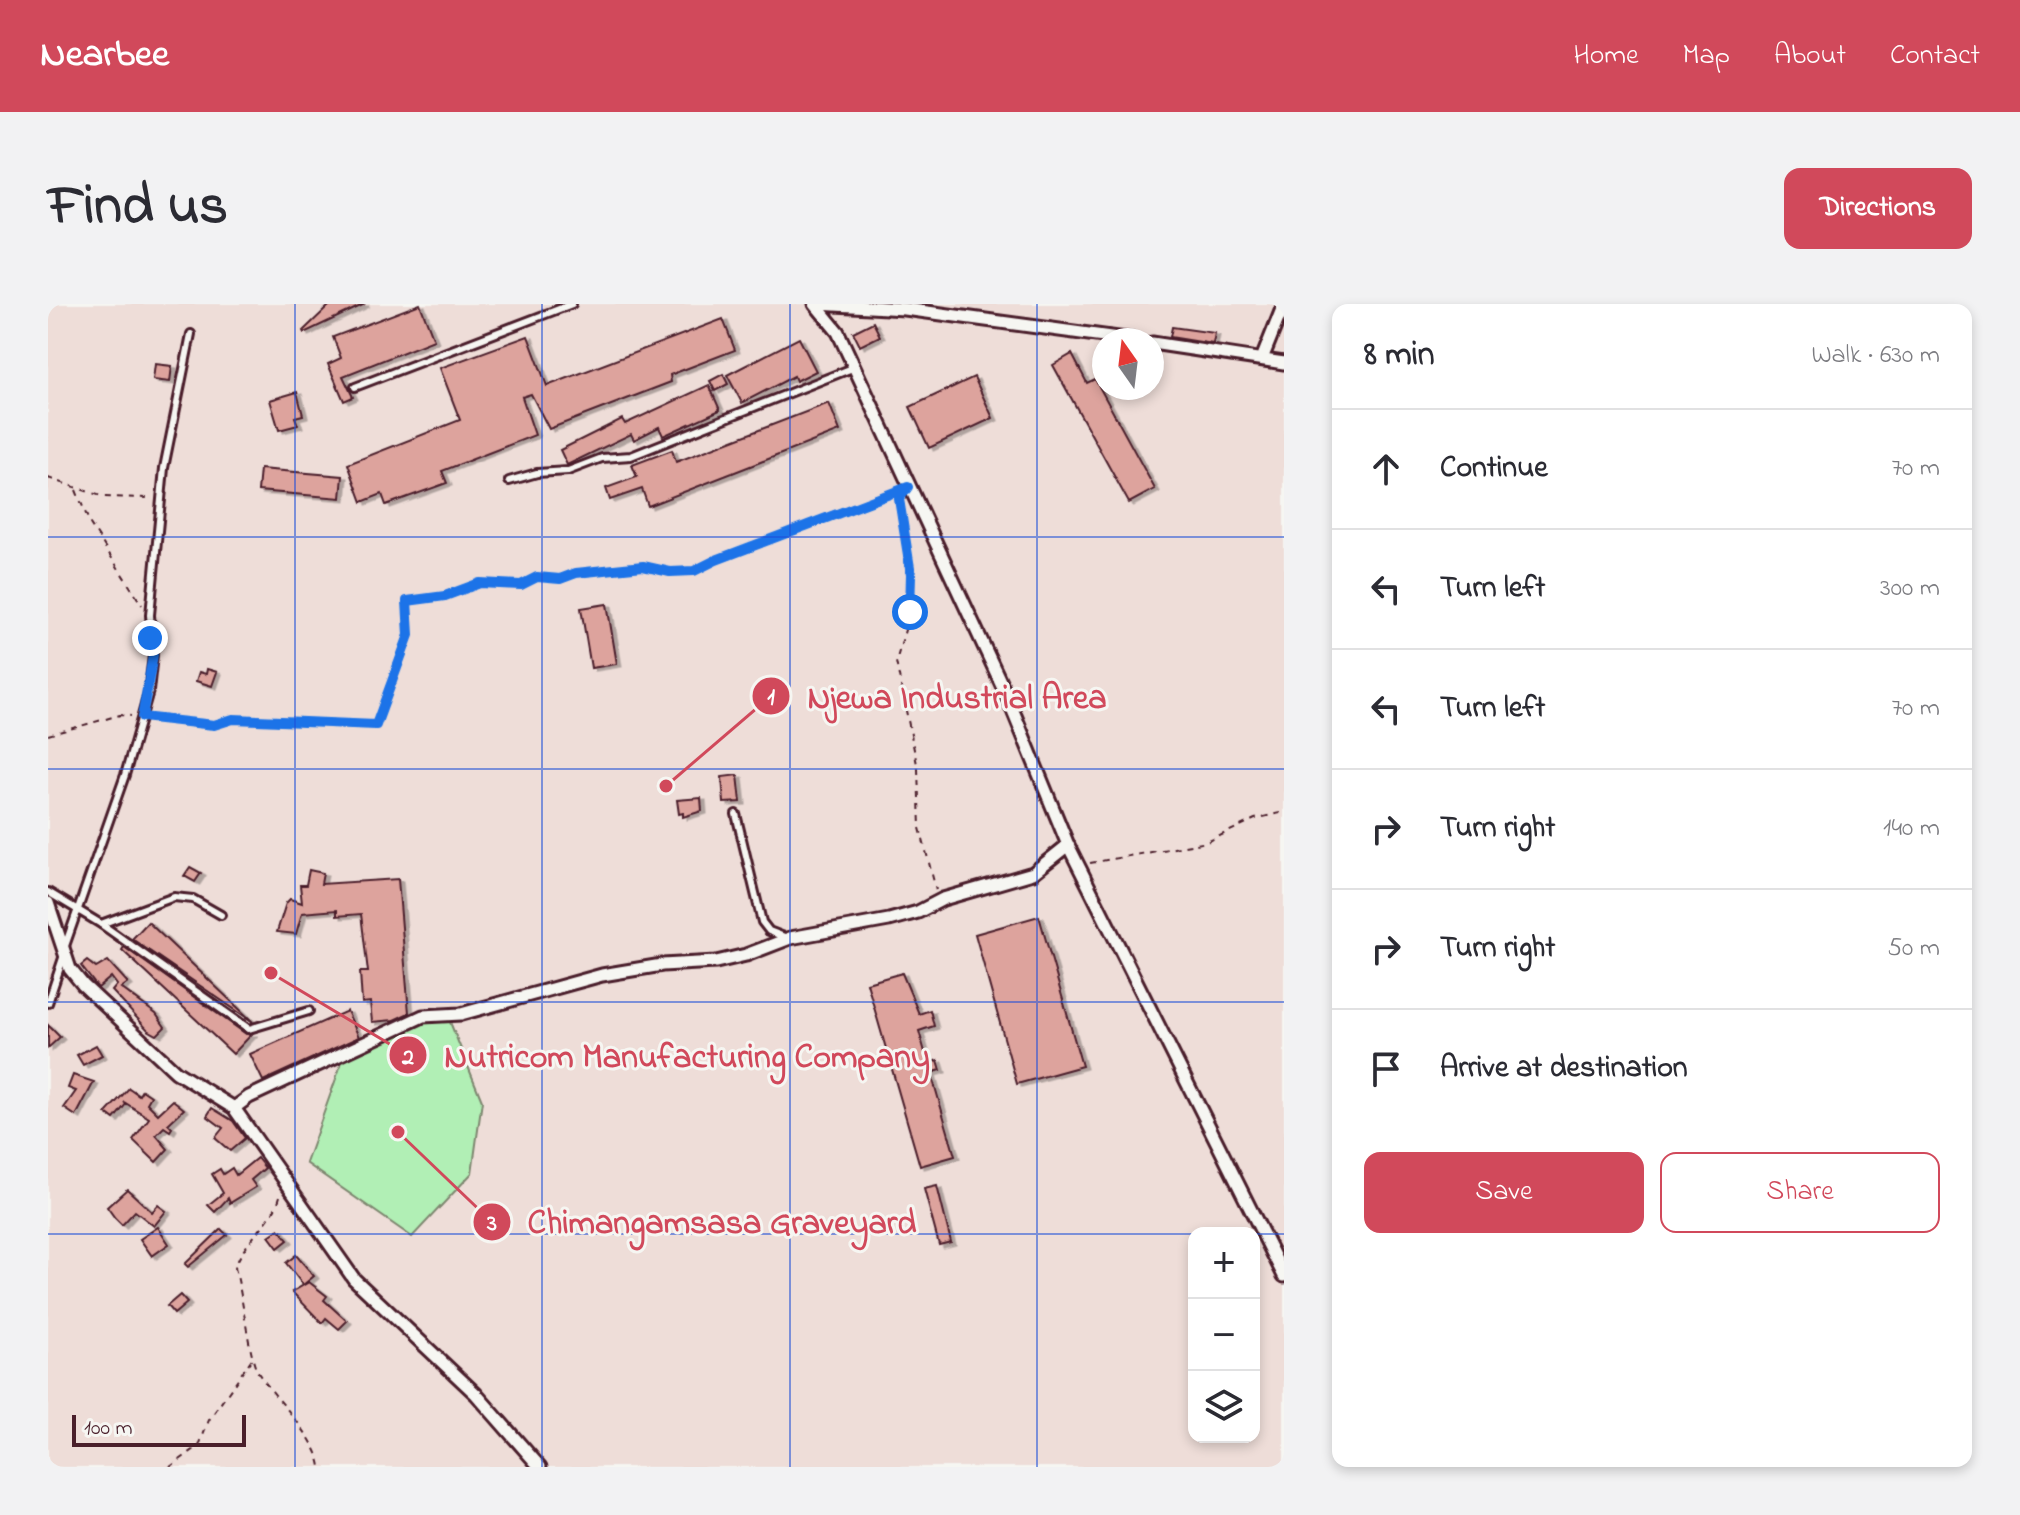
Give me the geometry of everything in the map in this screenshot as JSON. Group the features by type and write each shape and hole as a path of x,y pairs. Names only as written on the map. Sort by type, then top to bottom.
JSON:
{"street":[{"path":"816,304 905,309 1092,334"},
{"path":"816,304 838,332 855,367 1007,696 1068,845 1284,1276"},
{"path":"1262,359 1284,304"},
{"path":"1164,345 1284,363"},
{"path":"234,1108 249,1097 423,1016 461,1014 602,975 662,965 716,962 746,955 790,938 889,920 943,899 1033,873 1068,845"},
{"path":"48,903 65,946 70,969 111,1013 176,1072 234,1108 354,1279 476,1394 540,1467"}],"lane":[{"path":"355,387 572,304"},
{"path":"48,1003 142,717 153,655 150,615 164,468 191,334"},
{"path":"509,481 537,473 568,471 602,458 631,456 855,367"},
{"path":"736,814 762,922 777,936 790,938"},
{"path":"48,892 77,913 101,924 249,1029 309,1011"},
{"path":"101,924 174,897 193,899 221,915"}],"path":[{"path":"48,478 104,497 163,498"},
{"path":"48,735 120,715 214,725 233,719 376,725 409,635 407,601 445,596 480,583 521,585 537,577 560,579 576,573 656,567 670,572 694,571 908,487"},
{"path":"908,487 899,499 911,574 910,612 896,662 918,769 920,828 937,891 931,906"},
{"path":"76,490 90,524 150,615"},
{"path":"1078,865 1207,842 1255,819 1284,812"},
{"path":"284,1179 270,1221 240,1253 235,1268 256,1369 292,1411 295,1424 320,1458 321,1467"},
{"path":"170,1467 199,1446 209,1420 254,1356"}],"shaded area":[{"path":"48,304 1284,304 1284,1467 48,1467"}],"green space":[{"path":"426,1020 450,1022 482,1101 472,1173 412,1237 306,1163 343,1059"}],"building":[{"path":"331,304 365,304 304,333 303,331"},
{"path":"420,304 434,340 343,376 353,397 344,401 328,364 341,358 333,337"},
{"path":"723,319 735,350 670,375 671,382 549,429 531,394 522,397 535,435 442,471 447,483 386,505 382,494 362,502 348,464 460,420 440,368 528,336 547,386"},
{"path":"873,322 880,336 860,346 853,332"},
{"path":"1172,327 1215,333 1213,344 1170,337"},
{"path":"799,338 816,371 796,381 794,376 742,403 727,375"},
{"path":"1072,354 1087,383 1092,380 1092,400 1106,400 1155,489 1129,503 1053,365"},
{"path":"155,364 172,366 170,382 153,380"},
{"path":"723,374 728,384 715,391 710,381"},
{"path":"974,377 993,418 929,448 910,407"},
{"path":"709,385 720,410 663,436 659,427 634,440 631,434 567,465 560,450 622,419 625,424"},
{"path":"297,392 303,415 295,417 298,425 279,430 270,400"},
{"path":"829,403 840,431 648,506 642,489 610,500 606,488 637,477 632,465 672,450 676,462"},
{"path":"260,469 343,476 341,498 258,491"},
{"path":"607,604 617,664 591,668 581,608"},
{"path":"207,669 217,672 212,686 196,681 199,672 206,674"},
{"path":"738,775 741,802 724,803 722,777"},
{"path":"701,798 702,811 683,817 683,813 679,814 677,800"},
{"path":"190,867 201,873 195,882 184,876"},
{"path":"309,870 323,873 321,884 398,879 409,1013 394,1020 372,1022 370,1002 362,1003 360,972 368,972 361,914 337,916 337,910 302,913 296,934 277,932 286,903 290,899 302,903 300,885 306,885"},
{"path":"1039,916 1082,1066 1017,1084 975,934"},
{"path":"148,922 253,1022 132,939"},
{"path":"124,947 246,1034 252,1034 233,1054 122,950"},
{"path":"87,961 96,968 108,961 128,983 121,988 156,1014 165,1027 157,1035 148,1030 112,991 117,985 111,977 98,988 81,966"},
{"path":"902,973 919,1014 930,1010 934,1026 919,1031 928,1063 938,1060 941,1070 931,1073 955,1156 920,1166 867,983"},
{"path":"347,1011 359,1037 263,1081 250,1054"},
{"path":"48,1025 60,1037 48,1048"},
{"path":"96,1045 102,1055 83,1065 77,1055"},
{"path":"73,1075 94,1082 76,1116 64,1108 76,1091 68,1088"},
{"path":"129,1088 139,1095 142,1090 151,1096 147,1103 158,1114 173,1100 184,1109 168,1124 172,1128 170,1131 164,1127 156,1135 168,1149 156,1162 133,1140 149,1118 124,1102 126,1104 114,1119 106,1113"},
{"path":"212,1108 233,1121 245,1138 230,1151 215,1138 223,1128 207,1116"},
{"path":"257,1158 265,1168 251,1180 256,1187 230,1203 228,1198 215,1212 208,1205 223,1193 212,1174 220,1169 223,1174 232,1168 236,1175"},
{"path":"937,1186 951,1242 939,1245 924,1189"},
{"path":"127,1189 152,1212 158,1205 166,1211 154,1226 135,1211 122,1225 115,1218 107,1207"},
{"path":"158,1227 169,1244 152,1256 140,1239"},
{"path":"221,1229 227,1235 188,1267 185,1264"},
{"path":"279,1229 288,1240 278,1248 269,1236"},
{"path":"296,1255 314,1276 303,1285 286,1263"},
{"path":"309,1282 327,1296 324,1300 347,1321 339,1329 326,1318 322,1323 292,1292"},
{"path":"180,1295 187,1303 174,1314 167,1306"}],"place":[{"name":"Njewa Industrial Area","path":"666,786"},
{"name":"Nutricom Manufacturing Company","path":"271,973"},
{"name":"Chimangamsasa Graveyard","path":"398,1132"}],"route":[{"path":"150,638 153,655 142,717 214,725 233,719 376,725 409,635 407,601 445,596 480,583 521,585 537,577 560,579 576,573 643,566 670,572 694,571 908,487 899,499 911,574 910,612"}]}
